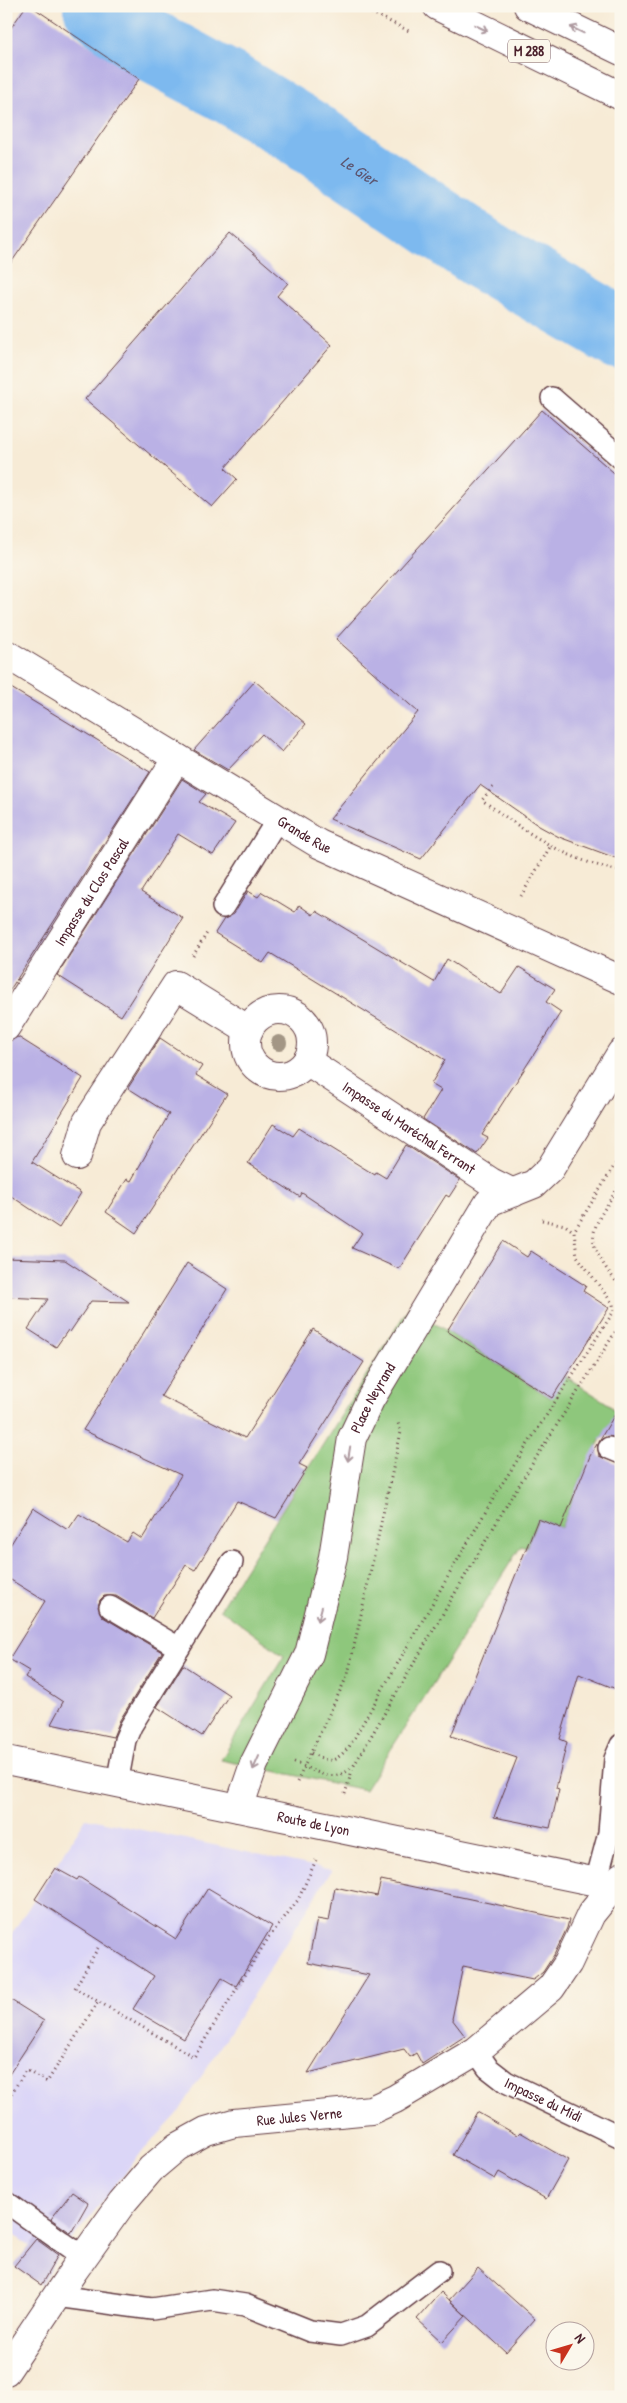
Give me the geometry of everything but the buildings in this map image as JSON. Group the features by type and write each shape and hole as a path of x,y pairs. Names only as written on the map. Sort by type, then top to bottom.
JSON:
{"street":[{"name":"M 288","path":"437,6 621,96"},
{"name":"M 288","path":"528,6 621,51"},
{"name":"Grande Rue","path":"6,654 319,844 621,980"},
{"name":"Impasse du Clos Pascal","path":"6,1027 176,758"},
{"path":"77,1156 87,1122 176,985 248,1030"},
{"path":"274,1010 295,1014 304,1021 310,1030 313,1040 307,1061 300,1069 290,1074 268,1075 251,1061 246,1040 248,1030 259,1017 274,1010"},
{"name":"Place Neyrand","path":"239,1808 261,1752 309,1654 333,1557 352,1438 370,1400 489,1202 534,1184 550,1169 621,1052"},
{"name":"Impasse du Maréchal Ferrant","path":"307,1061 491,1182 513,1193"},
{"name":"Route de Lyon","path":"6,1760 613,1883"},
{"name":"Rue Jules Verne","path":"6,2371 122,2203 151,2169 177,2147 206,2131 234,2123 371,2110 395,2099 476,2051 551,1988 568,1963 591,1914 613,1883"}],"lane":[{"path":"552,398 621,458"},
{"path":"223,907 277,820"},
{"path":"117,1784 125,1740 232,1562"},
{"path":"110,1607 179,1648"},
{"path":"613,1883 609,1833 615,1759 621,1745"},
{"name":"Impasse du Midi","path":"476,2051 488,2068 506,2082 621,2136"},
{"path":"6,2202 83,2257"},
{"path":"56,2296 152,2309 212,2300 244,2305 310,2331 341,2335 367,2326 439,2271"}],"path":[{"path":"493,787 482,800 532,836 569,856 621,871"},
{"path":"502,926 550,847"},
{"path":"176,985 223,907"},
{"path":"311,1753 324,1761 337,1760 349,1747 500,1487 614,1311 613,1304 577,1256 574,1231 621,1155"},
{"path":"621,1183 595,1226 593,1240 600,1261 621,1288"},
{"path":"537,1219 565,1225 574,1231"},
{"path":"335,1827 353,1767 512,1496 621,1323"},
{"path":"297,1782 348,1674 356,1644 402,1432 394,1414"},
{"path":"261,1752 323,1775 331,1776 347,1773 353,1767"},
{"path":"98,1948 76,1988 194,2058 267,1940 298,1900 314,1866"},
{"path":"6,2102 26,2070 48,2082 98,2002"}],"shaded area":[{"path":"86,1818 332,1870 177,2115 141,2153 53,2263 6,2229 6,1943"}],"green space":[{"path":"409,1307 551,1398 565,1376 610,1405 616,1413 588,1462 561,1528 538,1519 526,1548 521,1546 365,1790 221,1760 284,1656 220,1609"}],"waterway":[{"name":"Le Gier","path":"99,6 135,37 230,88 306,134 483,254 621,334"}],"railway":[{"path":"6,2396 40,2397"}]}
